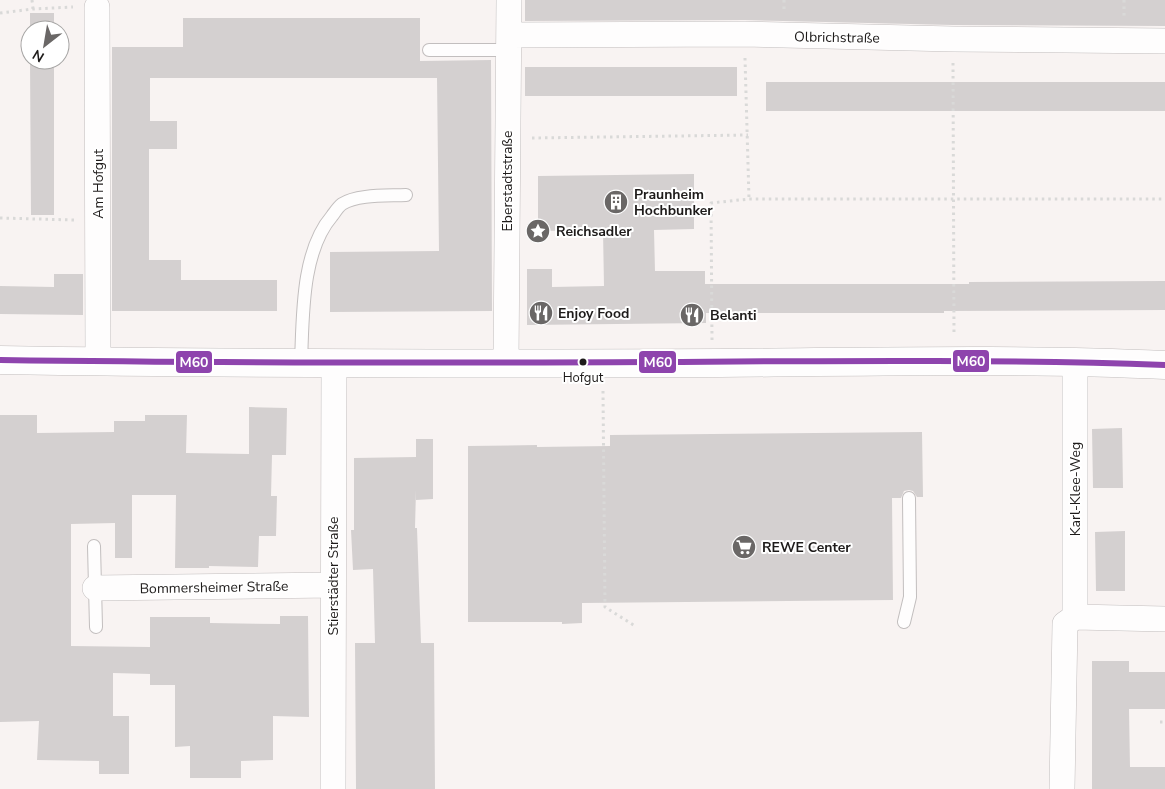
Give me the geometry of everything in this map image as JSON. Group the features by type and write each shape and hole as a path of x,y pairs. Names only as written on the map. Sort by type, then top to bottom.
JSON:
{"main road":[{"path":"0,360 334,363 1075,362 1165,365"}],"street":[{"name":"Eberstadtstraße","path":"506,362 509,0"},
{"name":"Am Hofgut","path":"97,6 98,362"},
{"name":"Olbrichstraße","path":"509,42 745,34 953,39 1165,41"},
{"name":"Karl-Klee-Weg","path":"1062,789 1065,624 1075,617 1075,362"},
{"name":"Stierstädter Straße","path":"333,789 334,363"},
{"name":"Bommersheimer Straße","path":"95,588 332,585"},
{"path":"1075,617 1165,618"}],"lane":[{"path":"429,50 509,42"},
{"path":"301,362 305,281 313,251 324,225 342,204 363,197 406,195"},
{"path":"904,622 910,597 909,498"},
{"path":"94,546 96,627"}],"path":[{"path":"32,0 33,8"},
{"path":"0,13 33,8 97,6"},
{"path":"745,34 749,200"},
{"path":"953,39 954,339"},
{"path":"508,139 748,135"},
{"path":"712,340 711,202 955,198 1165,199"},
{"path":"0,218 98,220"},
{"path":"603,391 605,607 635,626"},
{"path":"1160,722 1165,722"}],"building":[{"path":"525,0 1165,0 1165,26 953,25 745,20 525,21"},
{"path":"30,13 54,13 54,20 30,20"},
{"path":"183,18 420,18 420,61 491,60 492,311 330,312 330,252 439,251 437,78 150,78 150,121 177,121 177,149 149,149 149,260 181,260 181,280 277,280 277,311 112,311 112,47 183,47"},
{"path":"525,67 737,67 737,96 525,96"},
{"path":"30,70 54,70 54,215 31,215"},
{"path":"766,82 1165,82 1165,111 766,111"},
{"path":"694,174 694,229 654,230 655,271 705,271 705,284 969,284 969,282 1165,281 1165,310 944,311 944,313 706,313 706,323 527,325 527,269 552,269 552,287 604,286 603,230 538,231 538,176"},
{"path":"54,274 83,274 83,315 0,314 0,286 54,287"},
{"path":"249,407 287,408 286,455 272,455 271,496 277,496 276,536 259,536 258,567 209,566 209,568 175,568 176,495 132,495 132,558 115,558 115,523 71,524 71,646 150,647 150,617 210,617 210,623 280,624 280,616 308,616 309,717 273,716 273,760 241,761 241,778 190,778 190,746 175,747 175,685 150,685 150,674 113,673 113,716 129,716 129,774 99,774 99,761 37,760 39,721 0,722 0,415 37,415 37,433 114,432 114,421 145,421 145,415 187,415 186,453 249,454"},
{"path":"1122,428 1123,488 1093,488 1092,429"},
{"path":"922,432 923,497 917,497 913,491 909,490 904,491 901,498 892,498 893,600 582,603 582,623 468,622 468,446 610,446 610,435"},
{"path":"416,439 433,439 433,499 416,500 416,490 415,528 417,528 421,643 434,643 435,789 356,789 355,643 375,643 373,569 353,570 351,530 354,530 354,458 416,457"},
{"path":"1125,531 1125,591 1096,591 1095,532"},
{"path":"1092,661 1129,661 1129,672 1165,672 1165,709 1129,709 1130,767 1165,767 1165,789 1092,789"}],"transit line":[{"name":"M60","path":"0,360 406,363 972,361 1165,365"}],"place":[{"name":"Praunheim Hochbunker","path":"616,202"},
{"name":"Reichsadler","path":"538,231"},
{"name":"Enjoy Food","path":"541,313"},
{"name":"Belanti","path":"692,315"},
{"name":"Hofgut","path":"583,362"},
{"name":"REWE Center","path":"744,547"}]}
